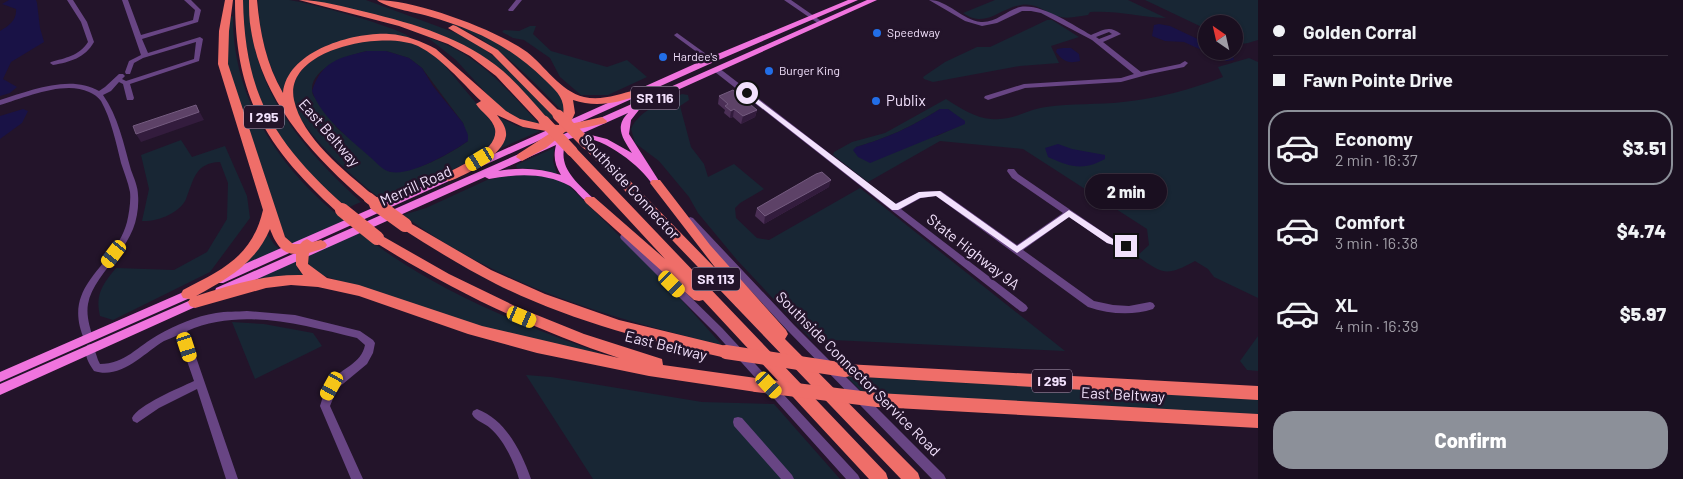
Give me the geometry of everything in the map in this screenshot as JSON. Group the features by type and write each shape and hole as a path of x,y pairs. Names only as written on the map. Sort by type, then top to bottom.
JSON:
{"highway":[{"path":"229,0 224,32 223,64 268,210 280,239 305,247 301,264 307,272 339,286 517,341 680,376 734,381"},
{"name":"East Beltway","path":"239,0 238,30 242,60 251,90 269,127 291,158 342,210 378,238 445,280 533,322 603,348 678,369 756,385 877,400 1258,421"},
{"name":"East Beltway","path":"253,0 255,29 262,60 278,97 330,164 369,198 405,225 443,249 515,287 581,313 669,340 726,352 845,370 1258,394"},
{"name":"Southside Connector","path":"302,0 428,33 469,51 494,68 880,479"},
{"name":"Southside Connector","path":"375,0 455,29 484,45 508,63 912,479"},
{"path":"381,0 461,24 495,37 530,59 567,97 570,116 564,132"},
{"path":"370,17 418,36 442,51 501,113"},
{"path":"298,124 287,96 288,87 293,76 300,69 323,52 350,41 386,37 416,41 437,53 501,113 524,124 564,132"},
{"path":"437,53 497,123 500,132 499,142 488,154 449,178"},
{"path":"562,90 576,98 596,102 636,93"},
{"path":"522,157 564,132 602,121"},
{"path":"656,183 706,248 847,413"},
{"path":"590,200 714,310 735,324"},
{"path":"187,298 234,267 256,247 263,235 268,210"},
{"path":"187,298 275,281 309,281 339,286"}],"main road":[{"name":"SR 116","path":"564,132 602,108 854,0"},
{"name":"SR 116","path":"602,121 873,0"},
{"path":"717,70 718,63 723,58 760,39"},
{"path":"602,121 621,108 706,71 712,65 711,60"},
{"path":"652,99 635,110 628,120 625,130 627,139 656,183"},
{"path":"590,200 564,175 559,159 559,146 564,132 588,136 614,144 632,155 647,170"},
{"name":"Merrill Road","path":"305,247 528,141 564,132"},
{"name":"Merrill Road","path":"2,385 187,298 522,157"},
{"path":"468,181 514,171 528,171 554,176 572,184"},
{"path":"89,343 187,298"},
{"name":"Merrill Road","path":"113,332 187,298"}],"street":[{"path":"52,63 63,62 82,54 88,48 90,42 84,22 70,0"},
{"path":"125,0 146,55"},
{"path":"138,38 196,21 198,10 187,0"},
{"path":"511,10 519,0"},
{"path":"786,0 821,23"},
{"path":"937,1 967,20 982,24 995,22 1021,9 1036,10 1091,37 1139,74"},
{"path":"1091,37 1109,30 1118,34 1098,42"},
{"path":"677,35 711,60"},
{"path":"99,94 108,89 117,79 145,59 146,55 200,39 197,60 126,83 117,79"},
{"path":"988,98 1024,86 1122,80 1139,74 1182,66 1185,63"},
{"name":"State Highway 9A","path":"717,70 1023,308"},
{"path":"126,83 130,98"},
{"path":"0,103 55,88 82,88 99,94 107,106 134,192 134,202 129,230 121,244 92,281 84,298 82,322 93,362 98,368 111,368 123,364 161,338 181,328 216,317 247,315 295,319 360,335 370,343 370,351 366,360 342,376 332,386 327,395 325,406 357,479"},
{"path":"1011,171 1015,176 1110,241 1126,246"},
{"name":"Southside Connector Service Road","path":"656,183 755,291 940,479"},
{"path":"895,208 919,195 938,193 1091,304 1101,307 1142,309 1150,306"},
{"path":"590,200 719,331 854,479"},
{"path":"1017,250 1069,213"},
{"path":"181,328 232,479"},
{"path":"137,418 155,405 199,383"},
{"path":"477,414 497,427 522,468 525,479"},
{"path":"738,422 788,479"}],"shaded area":[{"path":"9,0 36,0 44,42 11,62 3,79 17,87 10,93 0,96 0,31 12,22 16,13 16,9 2,4"},
{"path":"242,0 250,0 251,27 256,53 263,75 284,116 312,153 361,202 347,208 313,177 280,138 252,85 241,22"},
{"path":"258,0 289,0 314,5 391,28 411,38 382,35 316,53 285,85 283,93 272,71 265,48 260,25"},
{"path":"311,0 366,0 456,33 476,43 500,61 555,117 549,120 504,74 416,27"},
{"path":"995,0 1128,0 1166,18 1090,12 1088,15 1064,18 1032,5 1013,7 985,19 971,17 963,13"},
{"path":"1145,0 1258,0 1258,40 1243,44 1243,15 1198,15 1198,25"},
{"path":"233,16 235,47 241,76 251,105 265,131 281,156 300,180 345,221 293,245 285,242 226,65 228,17"},
{"path":"1047,20 1052,20 1079,37 1051,46 1059,63 1020,66 933,82 923,77 945,62 977,47 990,47"},
{"path":"446,22 465,27 509,48 562,94 566,115 511,61 481,39"},
{"path":"1154,25 1170,26 1198,39 1198,48 1184,42 1165,41 1152,36"},
{"path":"530,26 536,26 533,34 551,51 607,67 627,60 647,77 608,95 581,95 560,77 550,58 524,40 513,38 502,32 504,30 519,31"},
{"path":"427,37 446,44 477,63 503,85 541,126 512,117 494,102 456,60"},
{"path":"383,38 419,44 441,61 491,121 496,134 494,142 476,157 444,175 385,202 345,169 316,139 295,110 291,97 291,89 298,74 320,55 340,46","holes":["367,51 386,51 409,58 422,68 463,123 468,141 421,166 390,172 337,128 313,95 312,86 316,78 330,65 350,56"]},
{"path":"1071,48 1079,54 1080,61 1069,62 1061,58 1056,52 1057,49"},
{"path":"367,51 386,51 409,58 422,68 433,86 463,123 468,135 468,141 442,157 420,167 391,172 380,166 345,135 322,110 312,91 321,73 332,62"},
{"path":"1249,58 1258,62 1258,298 1214,277 1208,269 1195,261 1171,271 1159,270 1153,267 1137,256 1149,245 1147,229 1023,149 940,141 868,182 833,155 834,152 852,142 885,133 946,99 979,117 999,119 1013,117 1046,107 1148,99 1199,86 1223,77 1218,67","holes":["940,109 948,109 965,123 937,136 856,147 879,140 919,122"]},
{"path":"682,94 688,95 689,100 680,106 691,147 704,164 708,177 734,164 764,189 735,208 736,218 757,238 769,240 860,188 1065,351 811,339 737,260 698,213 689,197 659,161 635,143 631,129 635,122 652,107"},
{"path":"23,109 28,111 22,123 0,139 0,116"},
{"path":"940,109 948,109 965,121 965,124 870,163 858,157 853,150 856,147 879,140 919,122"},
{"path":"499,117 517,126 540,131 499,149 497,118"},
{"path":"181,140 192,157 225,146 247,196 250,218 210,272 113,320 100,316 98,302 101,290 116,268 174,270 207,252 227,219 228,183 220,162 205,165 200,169 186,199 179,208 167,216 142,221 149,189 141,155"},
{"path":"1058,144 1072,149 1105,155 1105,159 1083,166 1063,163 1048,157 1045,148"},
{"path":"554,148 553,161 557,174 537,169 517,168 516,165"},
{"path":"523,172 557,179 568,185 661,277 722,345 680,335 596,310 516,280 439,240 403,215 426,208 487,180"},
{"path":"359,232 418,272 481,306 614,358 534,343 412,306 310,271 304,257"},
{"path":"267,233 280,250 242,267"},
{"path":"296,259 298,270 306,277 248,283"},
{"path":"232,322 264,324 313,333 322,346 255,379"},
{"path":"1258,336 1258,371 1247,370 1240,361"},
{"path":"526,375 551,377 702,402 774,404 840,479 593,479"},
{"path":"846,376 1258,398 1258,416 863,393"}],"building":[{"path":"733,90 757,110 743,116 734,109 731,111 725,106 728,104 719,96"},
{"path":"196,105 199,112 136,134 133,126"},
{"path":"822,172 831,180 765,216 757,208 816,174"}],"place":[{"name":"Speedway","path":"877,33"},
{"name":"Hardee's","path":"663,57"},
{"name":"Burger King","path":"769,71"},
{"name":"Publix","path":"876,101"}],"route":[{"path":"747,93 895,208 919,195 938,193 1017,250 1069,213 1110,241 1126,246"}]}
